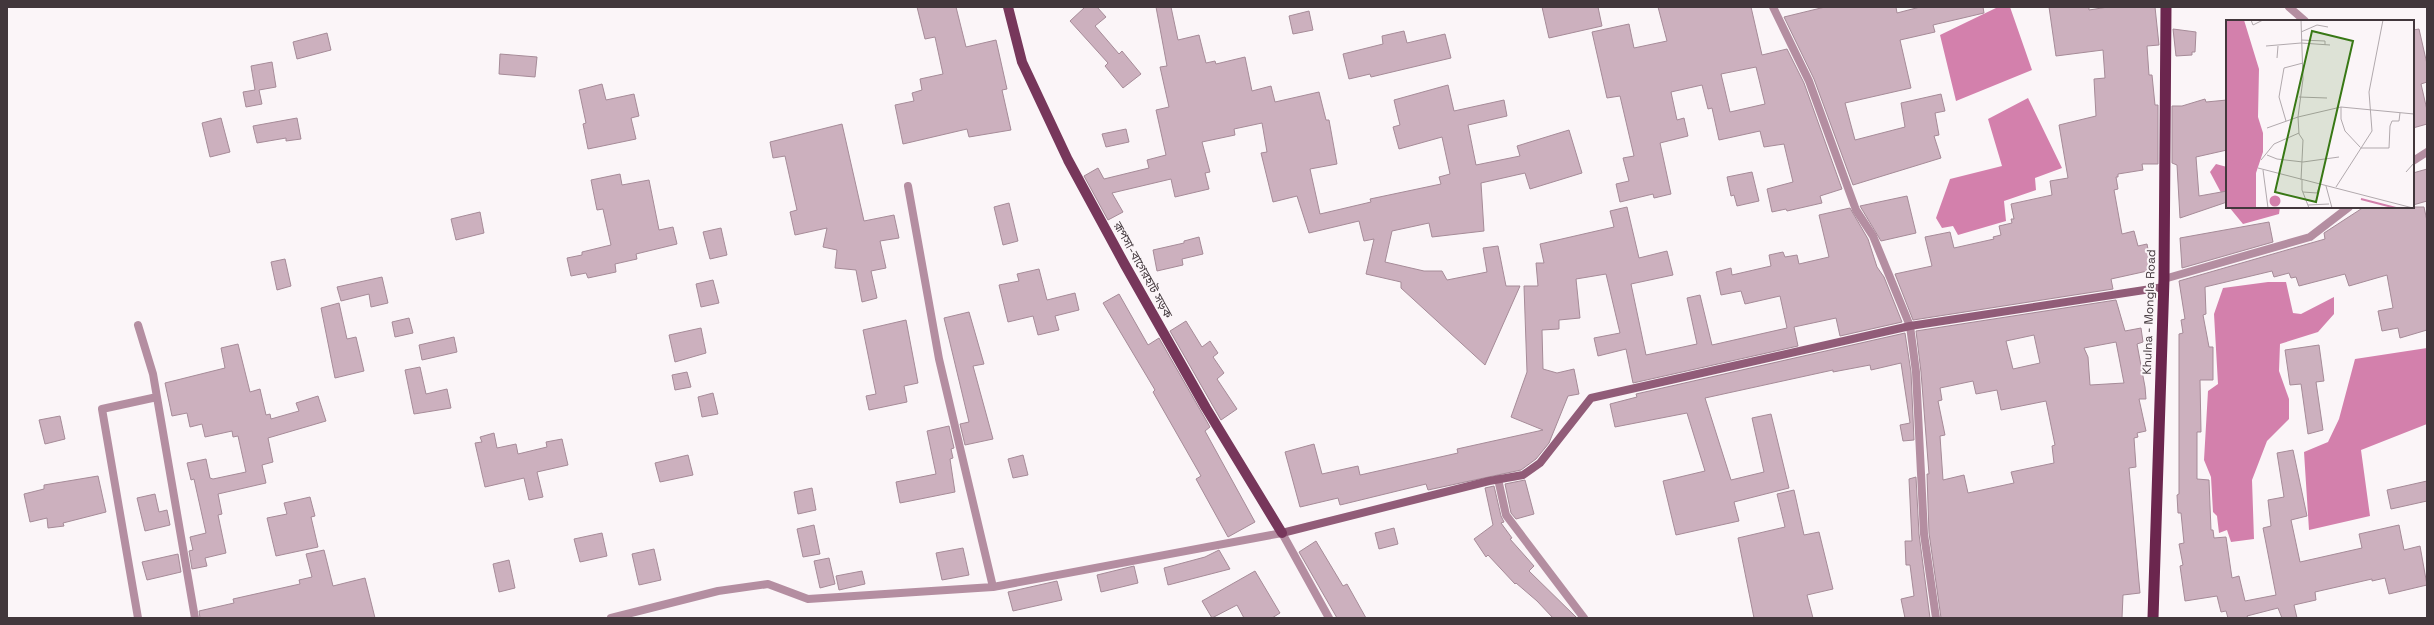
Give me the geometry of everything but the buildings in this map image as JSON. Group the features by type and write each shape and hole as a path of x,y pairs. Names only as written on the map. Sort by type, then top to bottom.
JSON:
{"highway":[{"name":"Khulna - Mongla Road","path":"2153,618 2164,283 2166,7"}],"main road":[{"name":"রূপসা-বাগেরহাট সড়ক","path":"1008,7 1022,62 1068,160 1125,265 1206,408 1282,533"},
{"path":"1282,533 1498,479 1523,475 1540,463 1591,398 1910,326 2164,283"}],"street":[{"path":"1772,7 1809,81 1856,210 1873,236 1910,326 1916,372 1924,534 1936,618"},
{"path":"2289,7 2304,20"},
{"path":"2414,160 2427,152"},
{"path":"908,186 939,359 994,587"},
{"path":"2335,208 2338,215"},
{"path":"2164,283 2310,237 2348,208"},
{"path":"138,325 153,374 195,618"},
{"path":"138,618 102,409 157,396"},
{"path":"1498,479 1506,515 1584,618"},
{"path":"611,618 718,591 768,584 808,599 994,587 1282,533 1329,618"}],"shaded area":[{"path":"1998,7 2010,7 2032,70 1956,101 1940,35"},
{"path":"2028,98 2062,168 2035,178 2036,190 2004,201 2006,221 1958,235 1953,226 1942,228 1936,218 1950,179 2002,166 1988,119"},
{"path":"2216,164 2226,167 2226,202 2210,172"},
{"path":"2230,208 2280,208 2279,214 2243,224"},
{"path":"2268,282 2286,282 2293,313 2301,314 2334,297 2334,314 2318,332 2280,344 2279,371 2289,399 2289,419 2267,441 2252,480 2254,539 2231,542 2227,530 2219,533 2217,516 2213,512 2211,477 2204,460 2208,391 2218,384 2214,314 2223,288"},
{"path":"2427,348 2427,424 2361,450 2370,516 2309,530 2304,452 2328,442 2339,419 2355,359"}]}
